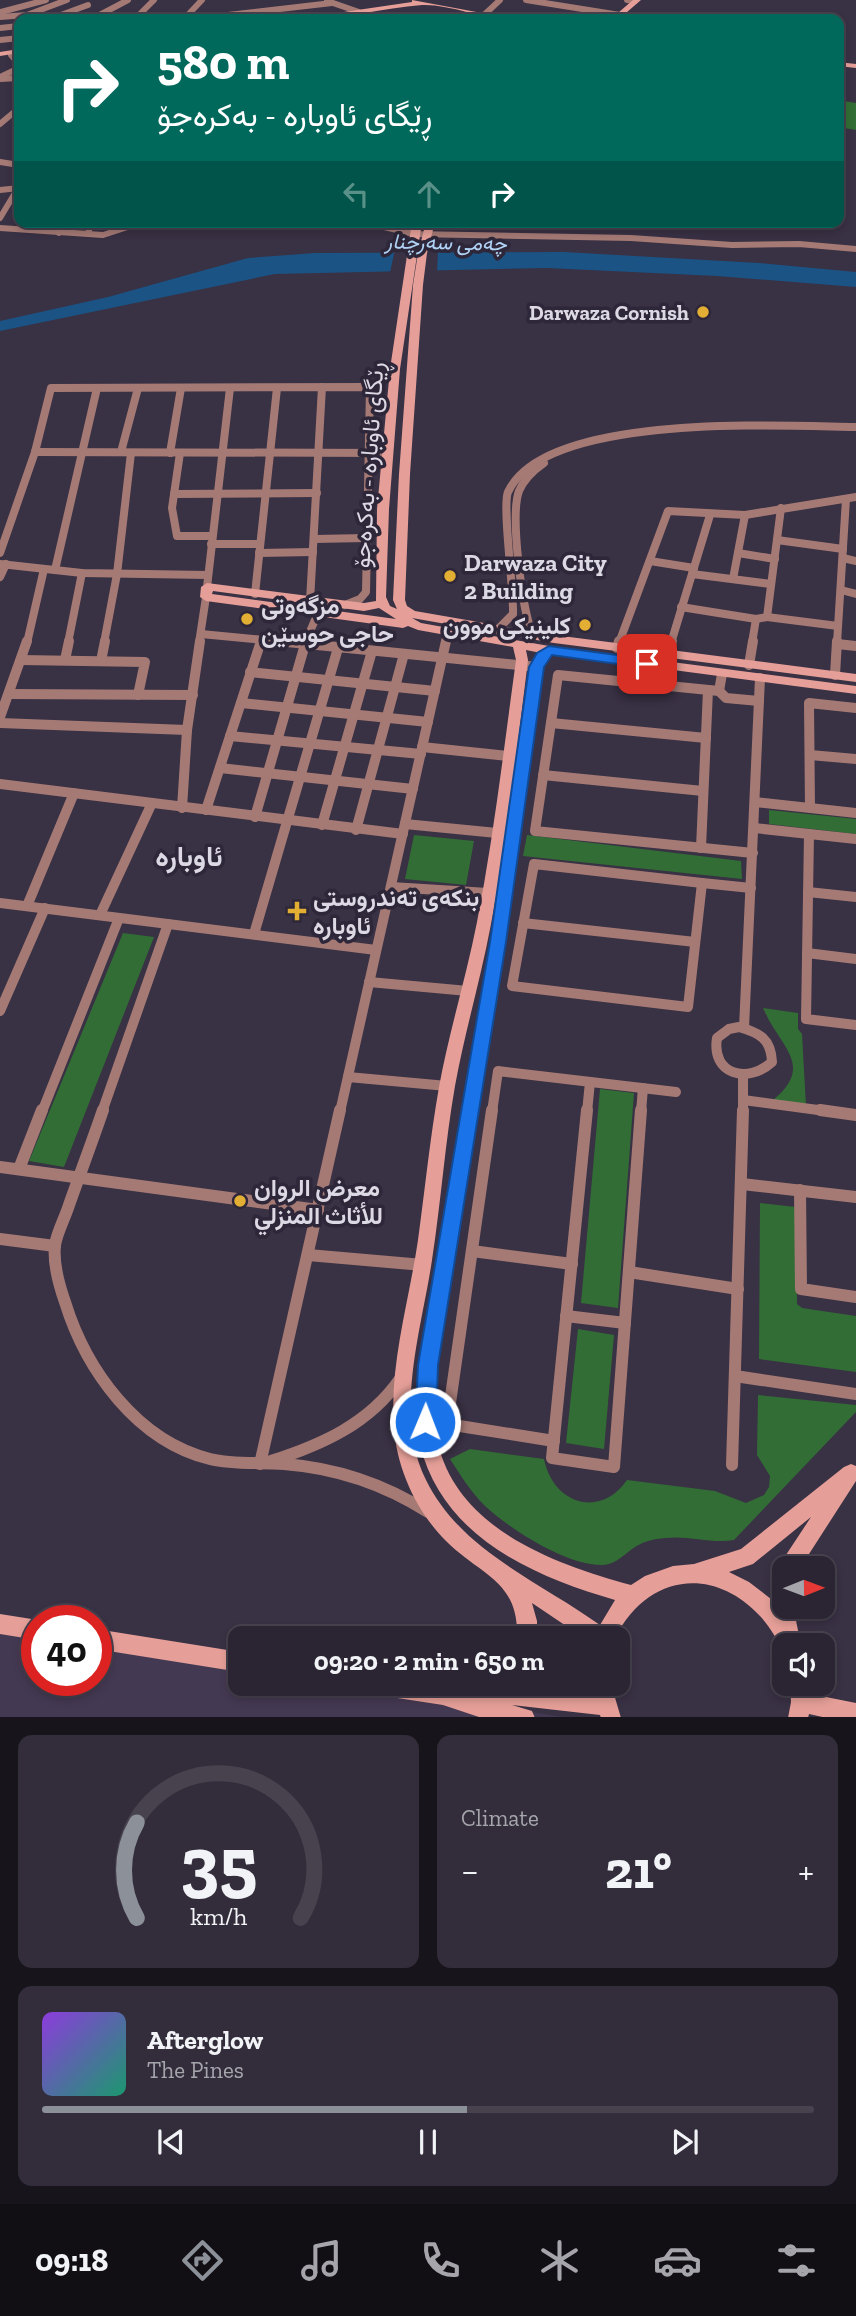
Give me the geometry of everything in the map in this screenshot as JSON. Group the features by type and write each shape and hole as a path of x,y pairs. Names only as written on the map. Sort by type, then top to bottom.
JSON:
{"main road":[{"path":"627,14 648,0"},
{"path":"342,14 392,3 416,3 471,14"},
{"path":"392,3 416,3 454,14"},
{"path":"348,14 416,3"},
{"name":"ڕێگای ئاوبارە - بەکرەجۆ","path":"416,228 412,246 414,283 398,603 412,614 497,629"},
{"name":"ڕێگای ئاوبارە - بەکرەجۆ","path":"430,228 395,369 383,509 382,603 391,613 418,626 448,632 526,640 548,646 722,674 856,690"},
{"path":"383,509 401,509"},
{"path":"207,586 364,607 382,603"},
{"path":"207,586 318,613 418,626"},
{"path":"497,629 526,640 529,666 481,1041 428,1365 425,1422 430,1448 455,1501 501,1542 551,1570 632,1595"},
{"path":"586,1626 560,1607 480,1560 446,1529 418,1484 405,1447 402,1422 406,1370 447,1087 488,893 508,756 529,666 542,656 548,646 617,648 856,678"},
{"path":"458,1038 481,1041"},
{"path":"608,1626 632,1595 654,1580 695,1573 747,1557 853,1470"},
{"path":"797,1556 853,1470"},
{"path":"695,1573 719,1578 742,1588 763,1604 784,1633"},
{"path":"508,1577 523,1601 527,1626"},
{"path":"0,1624 21,1627"},
{"path":"112,1642 228,1660"},
{"path":"446,1696 511,1716"},
{"path":"532,1696 608,1712"},
{"path":"800,1701 856,1713"}],"street":[{"path":"9,0 23,6"},
{"path":"0,15 46,0"},
{"path":"30,14 67,0"},
{"path":"82,0 99,14"},
{"path":"102,14 128,0"},
{"path":"140,14 154,0"},
{"path":"189,14 202,0 209,0"},
{"path":"323,0 359,12"},
{"path":"488,14 500,0"},
{"path":"526,0 600,14"},
{"path":"236,14 332,3"},
{"path":"64,14 88,5"},
{"path":"0,218 14,195"},
{"path":"0,203 9,202"},
{"path":"0,228 88,234 103,234 123,228"},
{"path":"59,233 60,228"},
{"path":"88,234 90,228"},
{"path":"388,228 414,234 800,244 856,249"},
{"path":"310,601 322,387"},
{"path":"0,553 35,452 51,388 370,387 366,592 345,605"},
{"path":"55,570 97,388"},
{"path":"101,661 117,574 126,453 138,388"},
{"path":"170,453 181,388"},
{"path":"182,807 187,730 230,388"},
{"path":"255,594 277,388"},
{"path":"497,629 510,620 513,614 507,498 515,478 534,462 586,441 644,430 856,428"},
{"path":"526,640 516,504 525,479 547,461 602,442 654,433 856,428"},
{"path":"35,452 387,453"},
{"path":"180,453 172,508 177,536 260,549 313,552"},
{"path":"174,494 317,493"},
{"path":"617,648 668,511 745,515 851,498 844,529 835,675"},
{"path":"766,617 781,508"},
{"path":"668,654 710,515"},
{"path":"733,579 745,515"},
{"path":"844,529 856,532"},
{"path":"314,539 366,538"},
{"path":"777,540 843,553 856,561"},
{"path":"738,553 775,559"},
{"path":"650,561 733,579 771,584"},
{"path":"0,577 3,564 117,574 207,586"},
{"path":"0,717 21,660 44,569"},
{"path":"65,660 82,573"},
{"path":"841,590 856,594"},
{"path":"681,607 756,619 766,617 838,626"},
{"path":"255,817 304,645 318,613"},
{"path":"749,665 756,619"},
{"path":"260,1464 448,632"},
{"path":"201,634 529,666"},
{"path":"206,810 261,640"},
{"path":"837,644 856,646"},
{"path":"254,934 338,648"},
{"path":"322,825 372,651"},
{"path":"356,830 404,654"},
{"path":"21,660 145,662 138,695"},
{"path":"250,672 435,691"},
{"path":"719,691 722,674"},
{"path":"753,853 535,831 558,675 719,691 726,698 759,701"},
{"path":"744,1028 760,678"},
{"path":"701,848 708,690"},
{"path":"9,694 193,695"},
{"path":"240,703 428,722"},
{"path":"810,808 809,703 856,708"},
{"path":"0,723 187,730"},
{"path":"551,723 706,738"},
{"path":"230,736 378,750 508,756"},
{"path":"810,755 856,759"},
{"path":"220,768 413,789"},
{"path":"543,775 703,792"},
{"path":"1,786 356,830 496,833"},
{"path":"27,906 74,793"},
{"path":"755,802 856,813"},
{"path":"100,915 152,803"},
{"path":"754,828 856,839"},
{"path":"809,834 806,1019 856,1025"},
{"path":"702,882 688,1006 512,986 534,864 702,882 751,888"},
{"path":"391,887 488,893"},
{"path":"808,892 856,897"},
{"path":"0,903 376,950"},
{"path":"0,1012 45,908"},
{"path":"19,1169 119,918"},
{"path":"523,923 695,942"},
{"path":"169,924 55,1246 59,1287 79,1339 100,1378 123,1406 153,1432 178,1447 204,1458 323,1469 375,1483 413,1501 446,1529"},
{"path":"807,953 856,959"},
{"path":"369,982 468,991"},
{"path":"744,1028 758,1032 766,1038 773,1054 767,1069 743,1075 724,1067 718,1060 714,1045 722,1033 744,1028"},
{"path":"554,1441 447,1424 498,1071 676,1092"},
{"path":"732,1465 743,1075"},
{"path":"348,1077 447,1087"},
{"path":"590,1082 552,1458 614,1466 643,1088"},
{"path":"743,1100 856,1115"},
{"path":"0,1167 318,1210"},
{"path":"742,1184 856,1197"},
{"path":"800,1190 802,1289 856,1297"},
{"path":"0,1239 55,1246"},
{"path":"472,1251 572,1265"},
{"path":"308,1255 423,1265"},
{"path":"629,1272 738,1289"},
{"path":"566,1316 625,1323"},
{"path":"260,1464 301,1451 360,1420 383,1403 406,1370"},
{"path":"735,1376 856,1394"}],"shaded area":[{"path":"0,1632 21,1635 21,1696 112,1696 112,1648 228,1665 228,1696 427,1696 563,1717 0,1717"}],"green space":[{"path":"844,101 856,103 856,130 844,128"},
{"path":"769,810 856,819 856,834 769,824"},
{"path":"414,835 474,841 466,885 405,879"},
{"path":"527,835 741,861 742,879 523,856"},
{"path":"123,933 154,937 64,1167 29,1161"},
{"path":"763,1008 798,1013 798,1029 802,1034 806,1106 772,1101 792,1077 793,1066"},
{"path":"600,1089 634,1093 618,1308 581,1303"},
{"path":"760,1203 796,1207 797,1304 802,1308 856,1316 856,1372 759,1359"},
{"path":"578,1329 614,1335 604,1449 566,1443"},
{"path":"758,1395 856,1405 856,1412 734,1540 661,1538 642,1543 608,1564 589,1564 573,1560 540,1545 485,1506 450,1459 470,1449 544,1459 557,1487 567,1496 579,1501 604,1500 627,1480 715,1491 746,1503 764,1495 769,1487 770,1476 757,1455"}],"water":[{"path":"564,252 759,263 856,272 856,287 717,276 547,268 275,274 0,331 0,321 108,297 248,258 315,253"}],"pier":[{"path":"395,249 438,249 437,273 390,273"}],"place":[{"name":"Darwaza Cornish","path":"703,312"},
{"name":"Darwaza City 2 Building","path":"450,576"},
{"name":"مزگەوتی حاجی حوسێن","path":"247,619"},
{"name":"کلینیکی موون","path":"585,625"},
{"name":"بنکەی تەندروستی ئاوبارە","path":"297,911"},
{"name":"معرض الروان للأثاث المنزلي","path":"240,1201"}],"district":[{"name":"ئاوبارە","path":"189,856"}],"route":[{"path":"425,1422 428,1365 498,942 538,663 549,650 647,664"}],"water label":[{"name":"چەمی سەرچنار","path":"446,242"}]}
